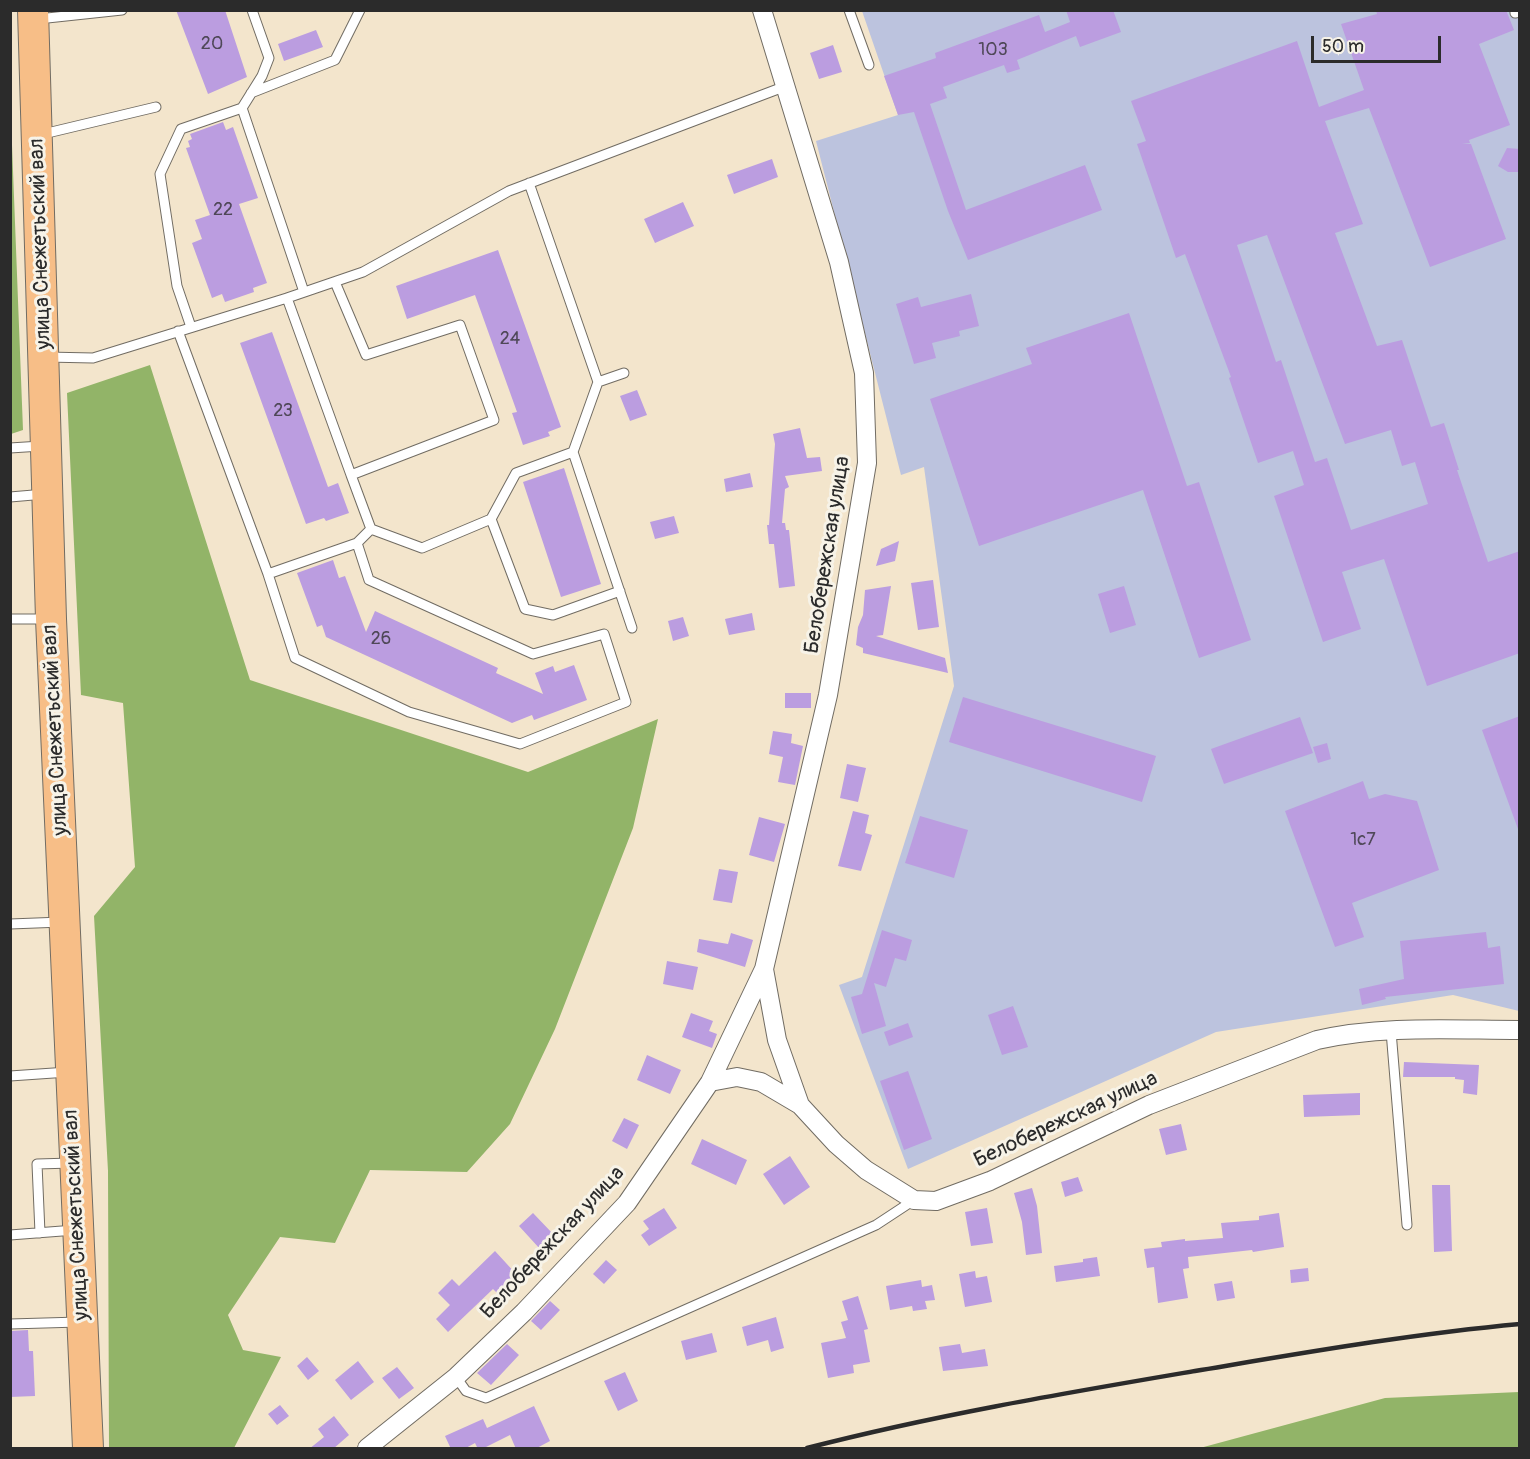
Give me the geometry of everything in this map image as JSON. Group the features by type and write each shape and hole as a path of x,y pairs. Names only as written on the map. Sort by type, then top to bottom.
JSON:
{"main road":[{"name":"улица Снежетьский вал","path":"33,15 51,619 88,1449"}],"street":[{"name":"Белобережская улица","path":"367,1449 456,1377 524,1312 627,1203 710,1082 764,969 828,695 867,463 864,373 839,262 762,10"},
{"name":"Белобережская улица","path":"764,969 777,1040 800,1105 836,1144 866,1170 914,1200 936,1201 990,1181 1149,1105 1317,1040 1342,1034 1391,1031 1520,1030"},
{"path":"710,1082 737,1077 761,1082 800,1105"}],"lane":[{"path":"33,15 122,10"},
{"path":"191,327 177,286 160,174 181,129 242,108 251,93 269,58 252,10"},
{"path":"251,93 335,60 360,10"},
{"path":"849,10 869,65"},
{"path":"1515,10 1515,13 1520,12"},
{"path":"44,357 93,358 363,272 509,191 786,86"},
{"path":"37,135 156,107"},
{"path":"242,108 304,292"},
{"path":"529,183 598,382 573,452 632,628"},
{"path":"335,282 366,355 460,325 494,420 351,475"},
{"path":"287,298 371,529 422,548 491,519 516,472 573,452"},
{"path":"178,331 268,574 295,658 409,712 520,744 626,702 604,634 533,654 369,580 357,543"},
{"path":"598,382 624,373"},
{"path":"10,448 46,446"},
{"path":"10,497 47,494"},
{"path":"491,519 525,609 553,615 620,591"},
{"path":"268,574 357,543 371,529"},
{"path":"10,619 51,619"},
{"path":"10,924 64,922"},
{"path":"1391,1031 1407,1225"},
{"path":"10,1076 71,1072"},
{"path":"40,1233 37,1164 75,1163"},
{"path":"456,1377 466,1391 486,1398 876,1225 914,1200"},
{"path":"10,1235 78,1230"},
{"path":"10,1324 82,1322"}],"shaded area":[{"path":"862,11 1519,11 1519,1011 1453,995 1216,1032 908,1169 839,985 862,977 954,686 924,467 901,475 816,141 898,115"}],"green space":[{"path":"11,119 23,430 10,434"},
{"path":"150,365 250,680 528,772 658,719 633,828 555,1029 510,1124 467,1172 370,1170 335,1243 280,1237 228,1315 243,1350 281,1357 234,1448 109,1448 108,1171 94,916 135,867 123,703 81,695 67,393"},
{"path":"1519,1392 1519,1448 1200,1448 1385,1398"}],"building":[{"path":"176,10 225,10 247,77 208,94"},
{"path":"1066,10 1113,10 1121,32 1080,47 1076,36 1017,60 1020,69 1007,73 1004,65 943,87 947,98 930,104 966,210 1085,165 1102,210 968,260 948,211 914,112 898,115 884,76 936,58 935,53 1039,15 1045,32 1070,22"},
{"path":"1376,10 1506,10 1514,30 1479,44 1510,125 1469,140 1470,143 1462,143 1471,144 1506,239 1430,267 1369,108 1325,121 1363,224 1335,233 1377,346 1402,340 1431,427 1444,423 1488,562 1520,551 1520,653 1427,686 1384,559 1342,572 1361,629 1323,642 1274,496 1304,485 1293,451 1258,463 1229,378 1231,377 1185,254 1176,258 1137,144 1146,141 1131,101 1297,41 1319,107 1364,90 1341,24 1377,14","holes":["1267,235 1345,444 1391,430 1402,466 1415,462 1428,504 1351,530 1327,458 1315,462 1281,360 1276,362 1237,245"]},
{"path":"316,30 323,47 284,61 278,44"},
{"path":"833,45 842,72 819,79 810,53"},
{"path":"223,122 226,130 233,127 258,198 239,204 267,283 253,288 254,292 225,302 222,294 212,298 192,243 202,239 195,220 210,215 186,148 190,147 188,141 192,139 190,134"},
{"path":"1507,148 1520,149 1520,172 1508,172 1498,166"},
{"path":"772,159 778,177 734,194 727,175"},
{"path":"683,202 694,226 655,243 644,219"},
{"path":"498,250 561,427 548,432 550,436 523,445 512,413 517,412 475,295 407,319 396,286"},
{"path":"971,294 979,326 959,331 960,336 932,343 936,358 914,364 896,304 918,297 921,307"},
{"path":"1129,313 1187,486 1199,482 1251,640 1199,658 1143,490 979,546 930,399 1032,364 1026,348"},
{"path":"272,332 328,487 338,483 349,513 326,521 324,518 306,524 240,343"},
{"path":"637,390 647,415 630,421 620,396"},
{"path":"800,428 807,458 820,457 822,471 785,476 789,487 785,489 782,523 785,523 786,530 789,530 795,586 779,588 774,544 769,544 767,525 769,525 775,444 773,434"},
{"path":"564,468 601,584 561,597 523,482"},
{"path":"750,473 753,487 726,492 724,479"},
{"path":"674,516 679,533 655,539 650,522"},
{"path":"899,541 895,561 876,566 881,549"},
{"path":"333,560 339,578 345,576 366,632 375,611 498,668 496,673 543,694 535,673 553,666 555,672 574,665 587,700 534,720 532,715 512,723 326,637 322,625 317,627 297,573"},
{"path":"933,580 939,627 918,630 911,583"},
{"path":"891,586 883,635 876,636 945,658 948,673 863,653 863,648 856,645 858,627 863,615 865,590"},
{"path":"1124,586 1136,625 1110,633 1098,594"},
{"path":"752,613 755,630 729,635 725,619"},
{"path":"683,617 689,636 673,641 668,621"},
{"path":"785,693 811,693 811,708 785,708"},
{"path":"963,697 1156,756 1142,802 949,742"},
{"path":"1520,716 1520,829 1518,829 1482,730"},
{"path":"1300,717 1313,753 1224,784 1211,749"},
{"path":"773,731 792,734 791,743 803,746 795,785 778,782 783,757 769,754"},
{"path":"1327,743 1331,759 1318,763 1313,747"},
{"path":"847,764 866,768 858,802 840,798"},
{"path":"1363,781 1369,799 1385,794 1417,801 1439,870 1352,903 1364,937 1335,947 1285,811"},
{"path":"853,811 869,815 865,833 872,835 861,871 838,866"},
{"path":"920,816 968,830 954,878 905,863"},
{"path":"759,817 785,824 774,862 749,855"},
{"path":"719,869 738,872 732,903 713,900"},
{"path":"882,930 912,940 906,961 895,958 886,987 874,983 886,1026 862,1034 851,997 862,994"},
{"path":"1486,932 1488,948 1500,946 1504,984 1385,997 1386,999 1362,1005 1359,989 1404,979 1400,941"},
{"path":"731,933 753,940 745,967 697,952 699,939 728,944"},
{"path":"667,961 698,967 693,990 663,984"},
{"path":"1013,1006 1028,1047 1002,1055 988,1015"},
{"path":"691,1013 713,1021 709,1031 717,1034 712,1048 682,1037"},
{"path":"908,1023 913,1037 889,1046 884,1032"},
{"path":"647,1055 681,1070 670,1094 637,1080"},
{"path":"1404,1062 1479,1065 1477,1095 1463,1093 1464,1080 1455,1079 1455,1077 1403,1077"},
{"path":"908,1071 932,1139 904,1150 880,1081"},
{"path":"1360,1093 1360,1115 1304,1117 1303,1095"},
{"path":"624,1118 639,1125 627,1149 612,1141"},
{"path":"1181,1124 1187,1150 1166,1155 1159,1129"},
{"path":"702,1139 747,1160 736,1185 691,1164"},
{"path":"790,1156 810,1187 784,1205 763,1174"},
{"path":"1078,1177 1083,1191 1065,1197 1061,1182"},
{"path":"1432,1185 1450,1185 1452,1251 1434,1252"},
{"path":"1032,1188 1037,1206 1042,1253 1026,1255 1022,1222 1014,1193"},
{"path":"664,1208 677,1228 649,1246 641,1235 649,1229 643,1221"},
{"path":"987,1208 993,1243 971,1246 965,1212"},
{"path":"533,1213 554,1235 540,1249 519,1226"},
{"path":"1279,1213 1284,1247 1188,1257 1189,1268 1183,1269 1188,1298 1158,1303 1154,1267 1147,1268 1144,1249 1162,1247 1161,1242 1223,1238 1221,1223 1259,1220 1259,1216"},
{"path":"495,1251 517,1275 497,1293 493,1289 448,1332 436,1319 450,1305 438,1293 452,1279 459,1286"},
{"path":"1097,1257 1100,1276 1056,1282 1054,1266 1083,1262 1083,1259"},
{"path":"606,1260 617,1270 604,1284 593,1274"},
{"path":"1308,1268 1309,1281 1291,1283 1290,1270"},
{"path":"975,1271 976,1278 987,1276 992,1302 965,1307 959,1274"},
{"path":"921,1280 922,1287 932,1285 935,1300 925,1301 927,1309 913,1311 912,1306 890,1310 886,1286"},
{"path":"1232,1281 1235,1298 1217,1301 1214,1284"},
{"path":"858,1296 868,1329 864,1330 870,1362 853,1365 854,1373 828,1378 821,1343 846,1338 841,1322 848,1320 842,1301"},
{"path":"550,1301 560,1310 541,1330 531,1321"},
{"path":"776,1317 784,1348 771,1352 768,1340 747,1346 742,1327"},
{"path":"28,1330 29,1351 33,1351 35,1396 10,1397 10,1331"},
{"path":"712,1333 717,1352 686,1360 681,1341"},
{"path":"507,1344 519,1355 491,1385 477,1373"},
{"path":"960,1344 962,1353 985,1349 988,1366 943,1371 939,1347"},
{"path":"307,1357 319,1371 308,1380 297,1366"},
{"path":"358,1361 374,1382 351,1400 335,1380"},
{"path":"397,1367 414,1388 399,1399 382,1378"},
{"path":"625,1372 638,1401 618,1411 604,1381"},
{"path":"280,1405 289,1416 277,1425 268,1414"},
{"path":"534,1406 550,1441 535,1449 516,1449 510,1435 482,1449 478,1449 475,1443 464,1449 451,1449 445,1436 483,1419 487,1428"},
{"path":"334,1416 349,1435 333,1449 309,1449 324,1437 318,1429"}],"railway":[{"path":"807,1448 1001,1405 1276,1357 1438,1333 1520,1324"}]}
